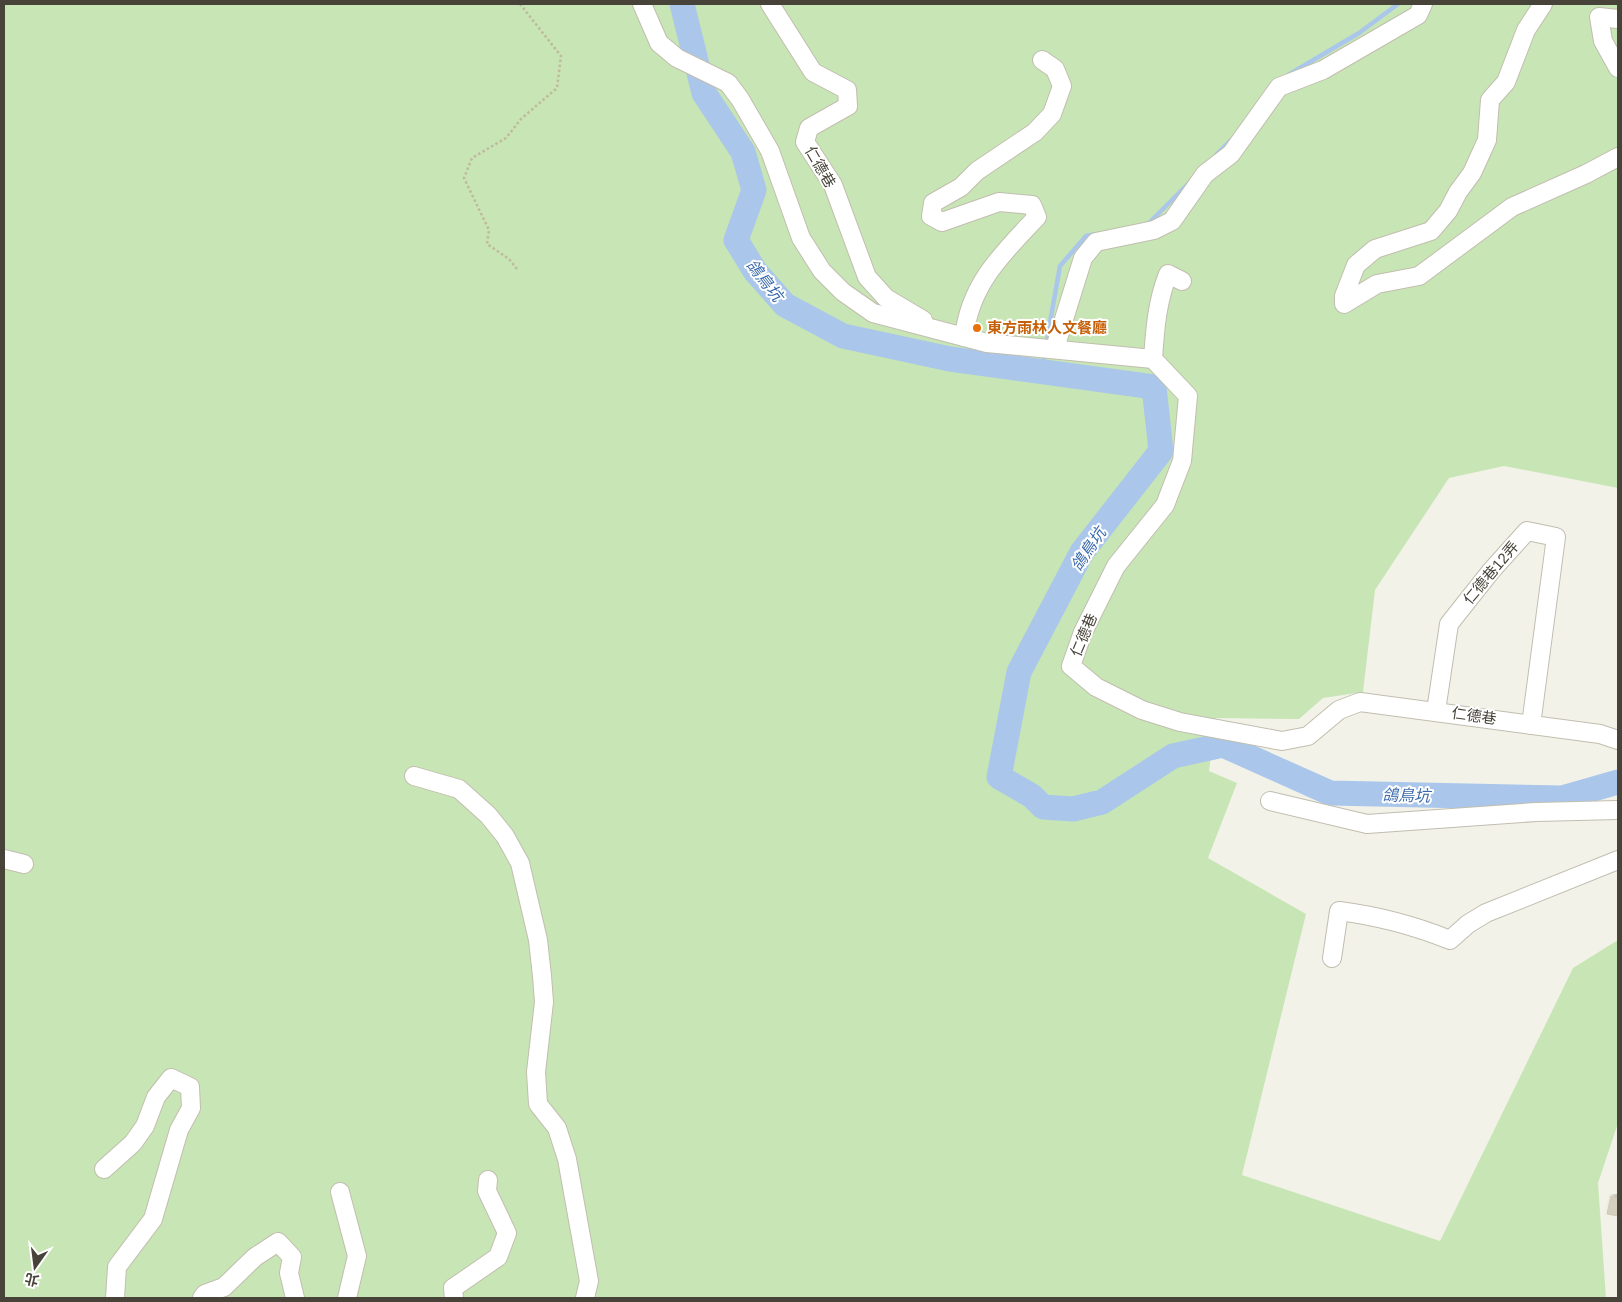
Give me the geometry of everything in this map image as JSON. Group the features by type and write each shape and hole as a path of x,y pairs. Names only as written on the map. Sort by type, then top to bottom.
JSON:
{"street":[{"name":"仁德巷","path":"642,4 659,43 677,58 728,83 740,98 770,151 801,238 822,271 843,292 873,312 987,343 1055,348 1153,359 1188,396 1182,461 1165,505 1116,566 1083,632 1071,666 1096,687 1142,710 1180,722 1282,741 1308,736 1339,710 1360,702 1600,734 1618,740"},
{"name":"仁德巷","path":"770,4 813,72 847,90 848,106 809,128 805,142 832,186 867,277 886,298 957,335"},
{"path":"1055,348 1083,258 1096,242 1154,230 1172,221 1205,174 1231,154 1279,87 1323,70 1418,15 1423,4"},
{"path":"1543,4 1526,30 1514,68 1506,82 1490,100 1487,140 1472,172 1448,211 1431,232 1374,249 1356,265 1344,296 1344,304 1377,284 1419,276 1512,207 1586,174 1618,157"},
{"path":"1618,19 1599,17 1603,41 1618,68"},
{"path":"957,335 997,258 1037,217 1032,204 999,202 942,222 931,216 933,204 962,187 977,171 1035,132 1052,114 1062,86 1055,69 1042,60"},
{"path":"1153,359 1155,322 1162,290 1168,274 1182,281"},
{"name":"仁德巷12弄","path":"1436,711 1449,624 1491,571 1527,531 1556,537 1531,725"},
{"path":"414,776 459,789 488,815 506,836 520,863 538,940 544,1002 536,1072 538,1104 557,1128 567,1159 589,1281 585,1298"},
{"path":"1270,801 1367,824 1536,812 1618,810"},
{"path":"4,860 24,864"},
{"path":"1332,958 1339,911 1389,919 1450,940 1468,924 1486,914 1618,860"},
{"path":"104,1169 133,1143 146,1126 156,1097 171,1078 190,1087 191,1108 179,1130 153,1219 117,1268 115,1298"},
{"path":"454,1298 453,1288 498,1257 507,1233 487,1191 488,1180"},
{"path":"340,1192 357,1256 347,1298"},
{"path":"202,1298 204,1294 224,1287 255,1257 278,1242 292,1257 290,1273 295,1298"}],"path":[{"path":"517,269 509,259 486,244 489,230 464,178 472,158 506,138 521,119 557,88 561,56 520,4"}],"green space":[{"path":"4,4 1618,4 1618,488 1504,466 1449,478 1375,590 1363,692 1323,698 1299,719 1216,718 1209,771 1237,783 1208,858 1306,914 1242,1175 1440,1241 1573,968 1618,940 1618,1123 1598,1183 1606,1298 4,1298"}],"building":[{"path":"1611,1196 1618,1199 1618,1216 1607,1214"}],"waterway":[{"name":"鴿鳥坑","path":"682,4 704,93 743,152 754,190 736,240 755,271 785,305 843,336 950,359 1154,387 1161,451 1082,552 1019,672 999,777 1032,796 1043,807 1073,809 1102,802 1173,756 1223,745 1330,793 1562,798 1618,782"},
{"path":"1288,75 1359,33 1398,4"},
{"path":"1216,155 1230,141"},
{"path":"1146,226 1190,182"},
{"path":"1046,345 1060,266 1086,236 1096,234"},
{"path":"1042,372 1045,352"}],"place":[{"name":"東方雨林人文餐廳","path":"977,328"}]}
